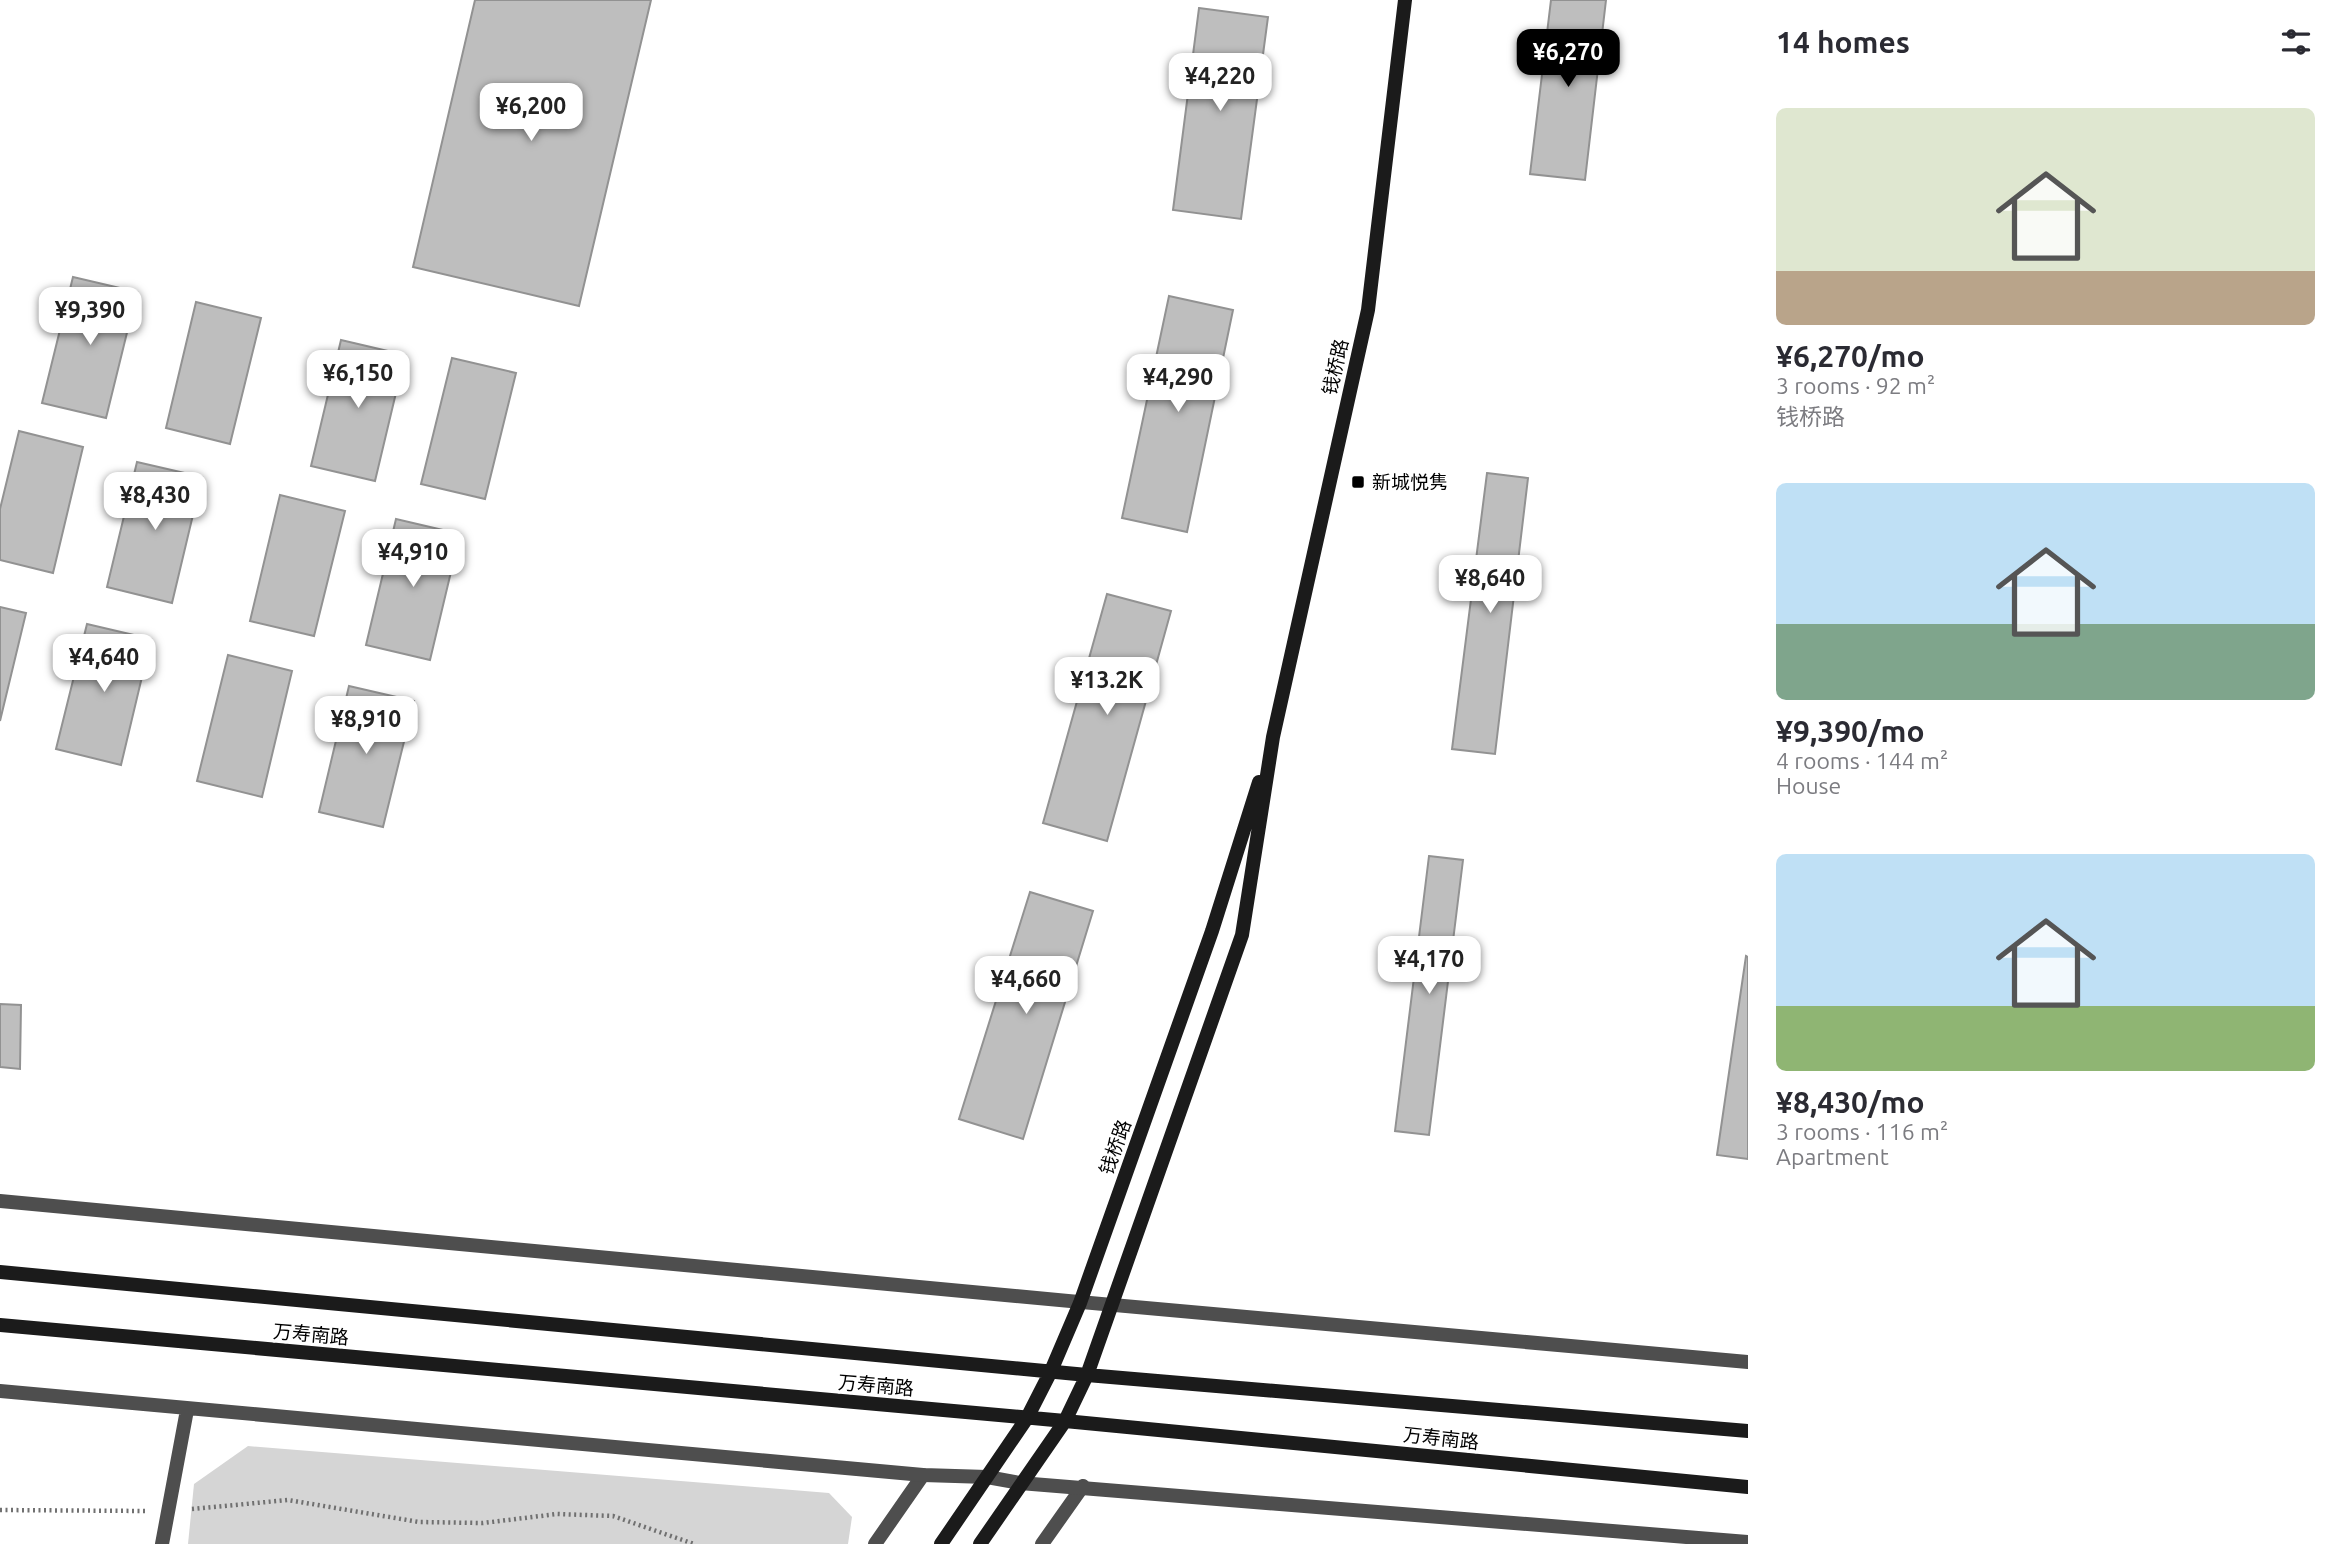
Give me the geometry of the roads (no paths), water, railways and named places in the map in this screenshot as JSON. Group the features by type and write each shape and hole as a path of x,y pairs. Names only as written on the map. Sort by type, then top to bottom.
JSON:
{"main road":[{"name":"钱桥路","path":"980,1544 1065,1421 1087,1375 1114,1307 1242,935 1273,737 1367,310 1405,0"},
{"name":"钱桥路","path":"941,1544 1027,1418 1051,1371 1080,1303 1212,931 1273,737"},
{"name":"万寿南路","path":"0,1272 1087,1375 1748,1431"},
{"name":"万寿南路","path":"0,1325 1065,1421 1748,1487"}],"street":[{"path":"0,1200 794,1274 1114,1307 1748,1362"},
{"path":"0,1391 923,1475 987,1477 1020,1483 1748,1542"},
{"path":"162,1544 187,1410"},
{"path":"876,1544 923,1475"},
{"path":"1042,1544 1083,1486"}],"place":[{"name":"新城悦隽","path":"1358,482"}]}
